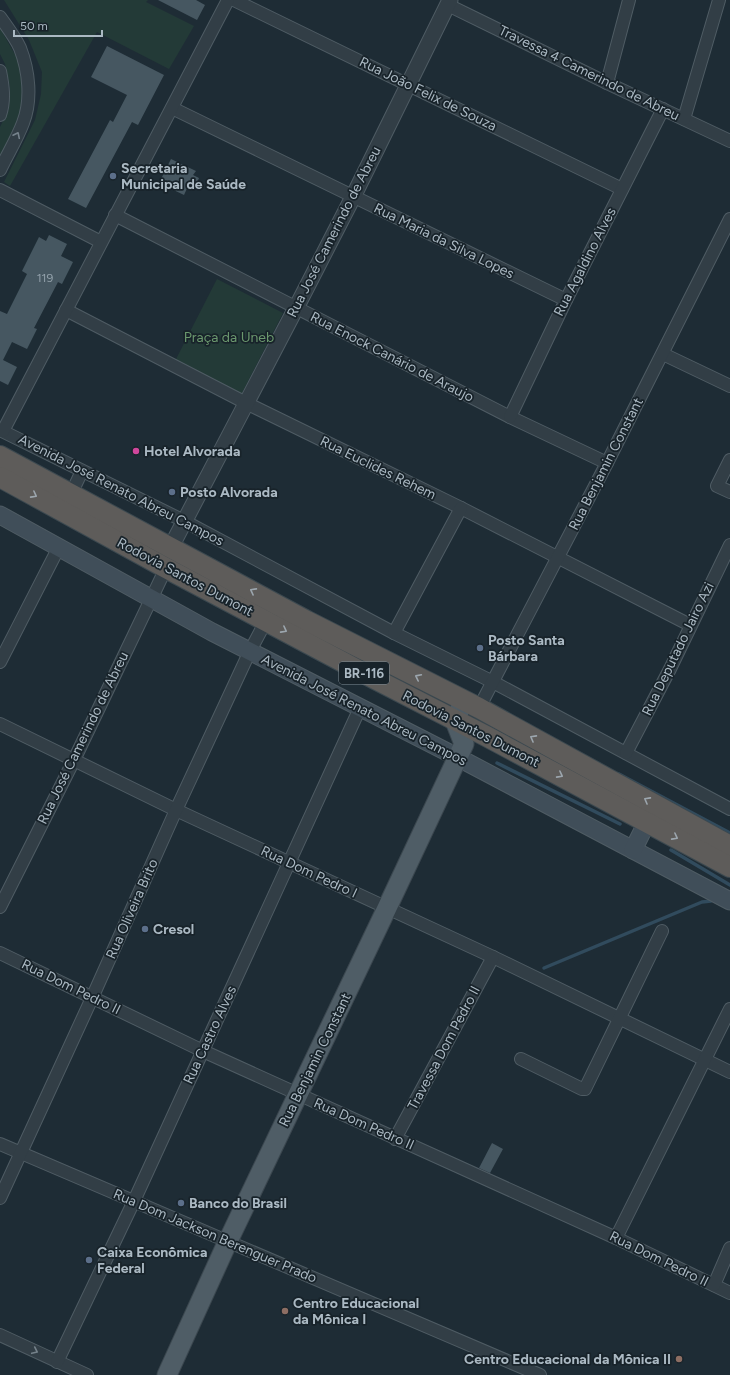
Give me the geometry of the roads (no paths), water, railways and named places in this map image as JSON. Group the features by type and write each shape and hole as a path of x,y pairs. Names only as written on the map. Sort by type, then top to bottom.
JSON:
{"highway":[{"name":"Rodovia Santos Dumont","path":"0,456 307,621 480,709 730,846"},
{"name":"Rodovia Santos Dumont","path":"0,477 166,568 486,736 730,867"}],"main road":[{"name":"Avenida José Renato Abreu Campos","path":"0,515 151,598 360,708 461,751 633,850 730,901"},
{"name":"Rua Benjamin Constant","path":"456,721 480,709 486,736"},
{"path":"456,721 461,751 486,736"},
{"name":"Rua Benjamin Constant","path":"167,1375 228,1241 388,908 461,751"},
{"path":"633,850 647,822"}],"street":[{"path":"2,430 228,0"},
{"name":"Rua João Felix de Souza","path":"234,0 622,189"},
{"path":"607,83 629,0"},
{"path":"684,119 719,0"},
{"name":"Rua José Camerindo de Abreu","path":"170,547 353,197 449,2"},
{"name":"Travessa 4 Camerindo de Abreu","path":"449,2 607,83 730,141"},
{"path":"0,17 19,47 25,64 28,85 27,108 22,124 0,170"},
{"path":"0,71 3,91 3,106 0,116"},
{"name":"Rua Maria da Silva Lopes","path":"172,108 566,300"},
{"name":"Rua Agaldino Alves","path":"510,417 566,300 663,109"},
{"path":"0,190 101,242"},
{"name":"Rua Enock Canário de Araujo","path":"115,215 510,417 607,463"},
{"name":"Rua Benjamin Constant","path":"480,709 663,354 730,219"},
{"name":"Rua Euclides Rehem","path":"66,310 246,404 461,508 690,625"},
{"path":"663,354 730,386"},
{"name":"Avenida José Renato Abreu Campos","path":"2,430 184,521 394,633 493,682 730,808"},
{"path":"730,460 717,486 730,492"},
{"path":"71,494 82,470"},
{"path":"394,633 461,508"},
{"name":"Rua Deputado Jairo Azi","path":"626,753 730,545"},
{"path":"0,662 59,548"},
{"name":"Rua José Camerindo de Abreu","path":"0,908 74,760 166,568"},
{"name":"Rua Oliveira Brito","path":"0,1198 176,810 250,651 266,621"},
{"name":"Rua Castro Alves","path":"57,1362 134,1201 360,708"},
{"name":"Rua Dom Pedro I","path":"0,724 176,810 493,956 730,1072"},
{"path":"521,1059 585,1090 662,931"},
{"name":"Rua Dom Pedro II","path":"0,953 203,1051 616,1238 730,1293"},
{"name":"Travessa Dom Pedro II","path":"395,1139 493,956"},
{"path":"616,1238 730,1009"},
{"name":"Rua Dom Jackson Berenguer Prado","path":"0,1144 540,1375"},
{"path":"714,1285 730,1248"},
{"path":"0,1335 87,1375"}],"waterway":[{"path":"497,763 620,824"},
{"path":"619,774 730,833"},
{"path":"671,850 730,885"},
{"path":"544,968 702,902 711,901"}],"place":[{"name":"Secretaria Municipal de Saúde","path":"113,176"},
{"name":"Hotel Alvorada","path":"136,451"},
{"name":"Posto Alvorada","path":"172,492"},
{"name":"Posto Santa Bárbara","path":"480,648"},
{"name":"Cresol","path":"145,929"},
{"name":"Banco do Brasil","path":"181,1203"},
{"name":"Caixa Econômica Federal","path":"89,1260"},
{"name":"Centro Educacional da Mônica I","path":"285,1311"},
{"name":"Centro Educacional da Mônica II","path":"679,1359"}],"park label":[{"name":"Praça da Uneb","path":"229,337"}]}
